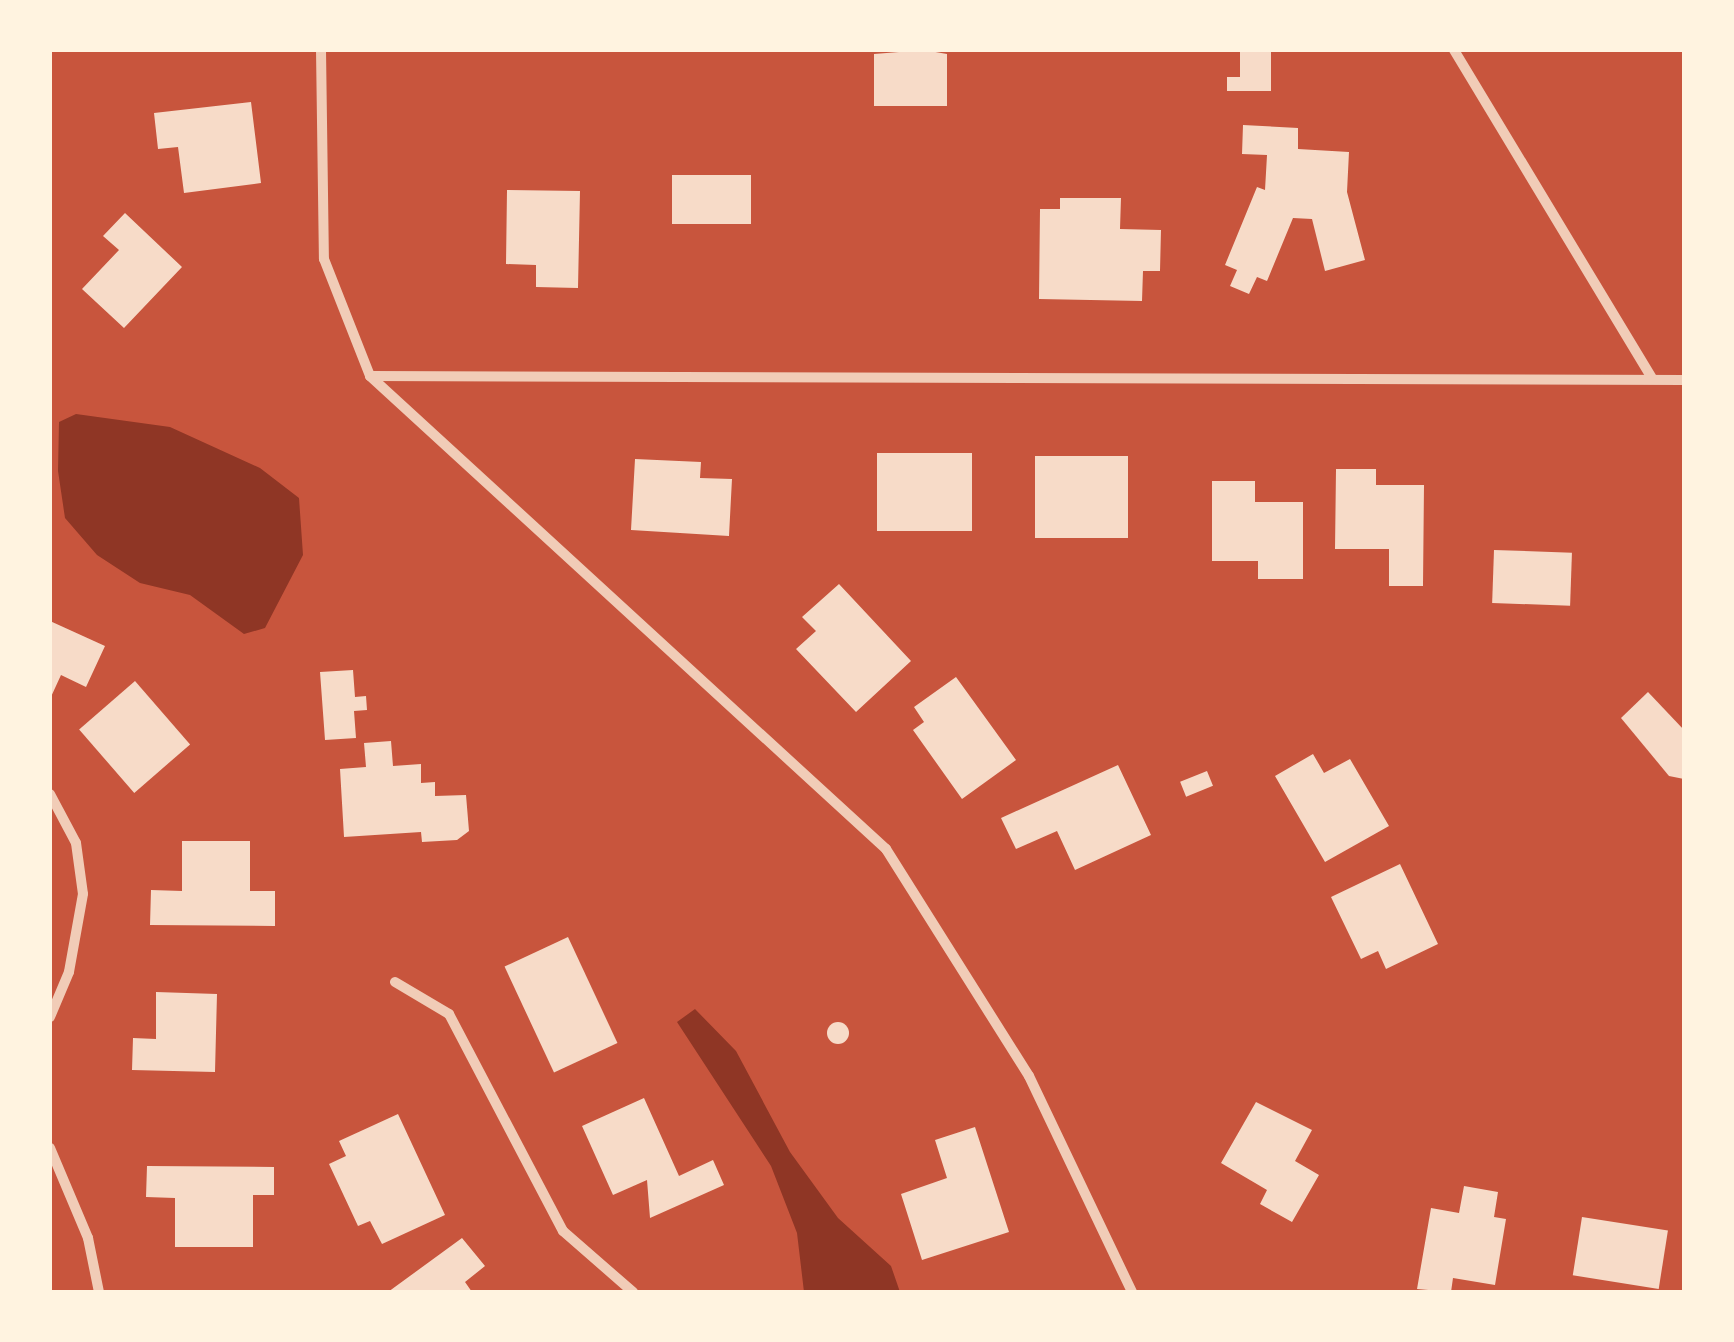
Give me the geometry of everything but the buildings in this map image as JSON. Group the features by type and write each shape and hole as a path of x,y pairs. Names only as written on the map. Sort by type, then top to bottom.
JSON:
{"street":[{"path":"321,50 324,259 370,376 886,849 1029,1076 1132,1292"},
{"path":"1454,50 1652,378"},
{"path":"370,376 1684,380"},
{"path":"50,794 76,843 83,894 69,972 50,1017"},
{"path":"395,982 449,1014 563,1232 634,1292"},
{"path":"50,1148 88,1238 98,1292"}],"shaded area":[{"path":"76,414 170,427 260,468 299,498 303,555 265,628 244,634 190,595 140,583 97,555 65,518 58,471 59,422"},
{"path":"695,1009 736,1051 790,1152 838,1218 891,1266 900,1292 804,1292 797,1233 771,1166 677,1022"}]}
